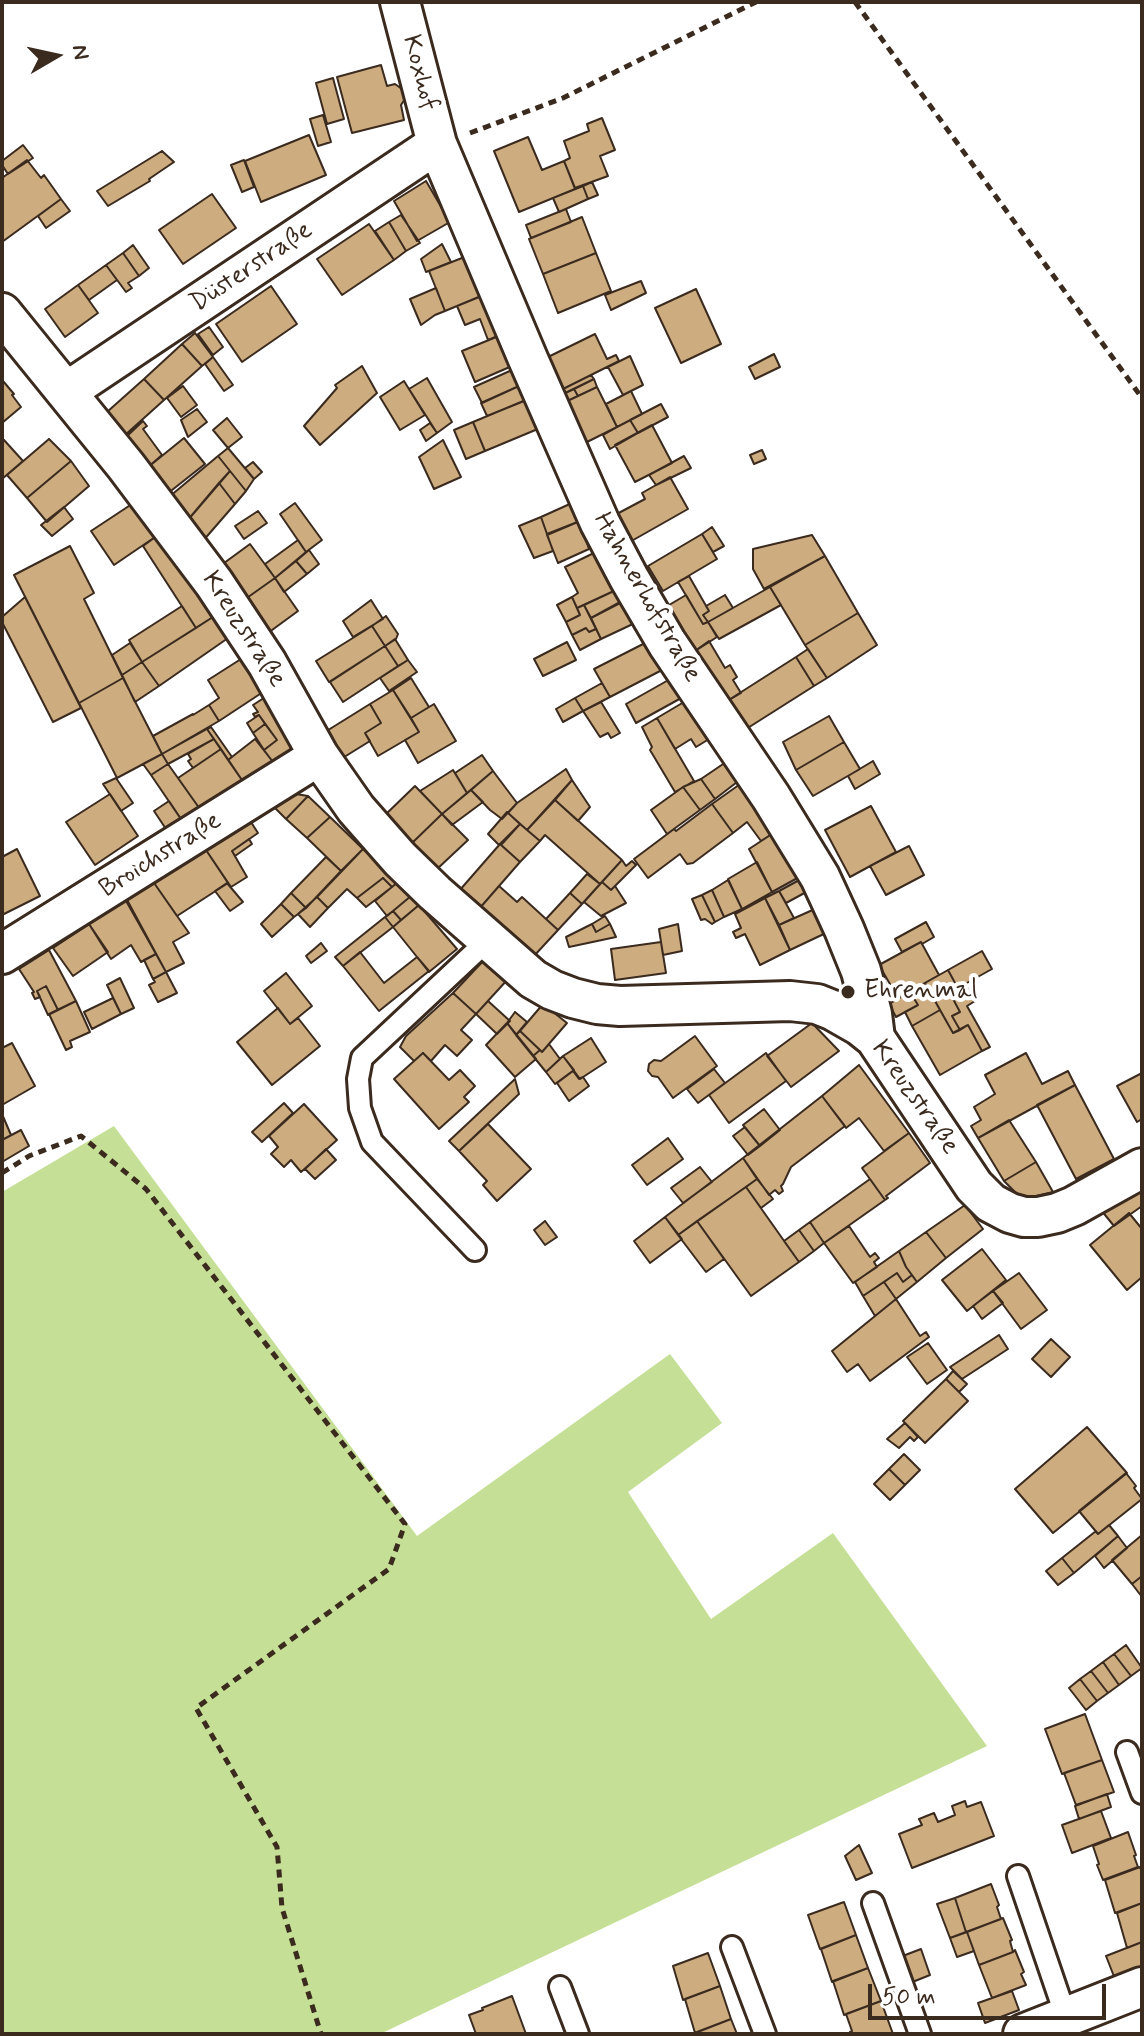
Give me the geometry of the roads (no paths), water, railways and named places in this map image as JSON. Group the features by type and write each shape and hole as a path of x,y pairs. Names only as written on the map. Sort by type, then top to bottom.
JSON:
{"street":[{"name":"Koxhof","path":"400,2 437,144"},
{"name":"Düsterstraße","path":"66,392 437,144"},
{"name":"Hahnerhofstraße","path":"437,144 613,549 667,643 771,797 820,877 861,971 875,1038"},
{"name":"Kreuzstraße","path":"2,313 157,505 214,583 267,663 319,756 356,809 400,859 459,916 533,979 552,990 585,1001 620,1006 804,1002 839,1013 875,1038 981,1195 1000,1208 1024,1217 1057,1213 1074,1206 1142,1168"},
{"name":"Broichstraße","path":"2,954 319,756"},
{"path":"1023,2034 1142,1987"}],"lane":[{"path":"475,1250 372,1142 360,1108 358,1079 362,1058 488,940"},
{"path":"1127,1752 1142,1793"},
{"path":"1018,1876 1066,2017"},
{"path":"873,1903 920,2034"},
{"path":"732,1947 765,2034"},
{"path":"560,1987 578,2034"}],"place":[{"name":"Ehrenmal","path":"848,992"}]}
